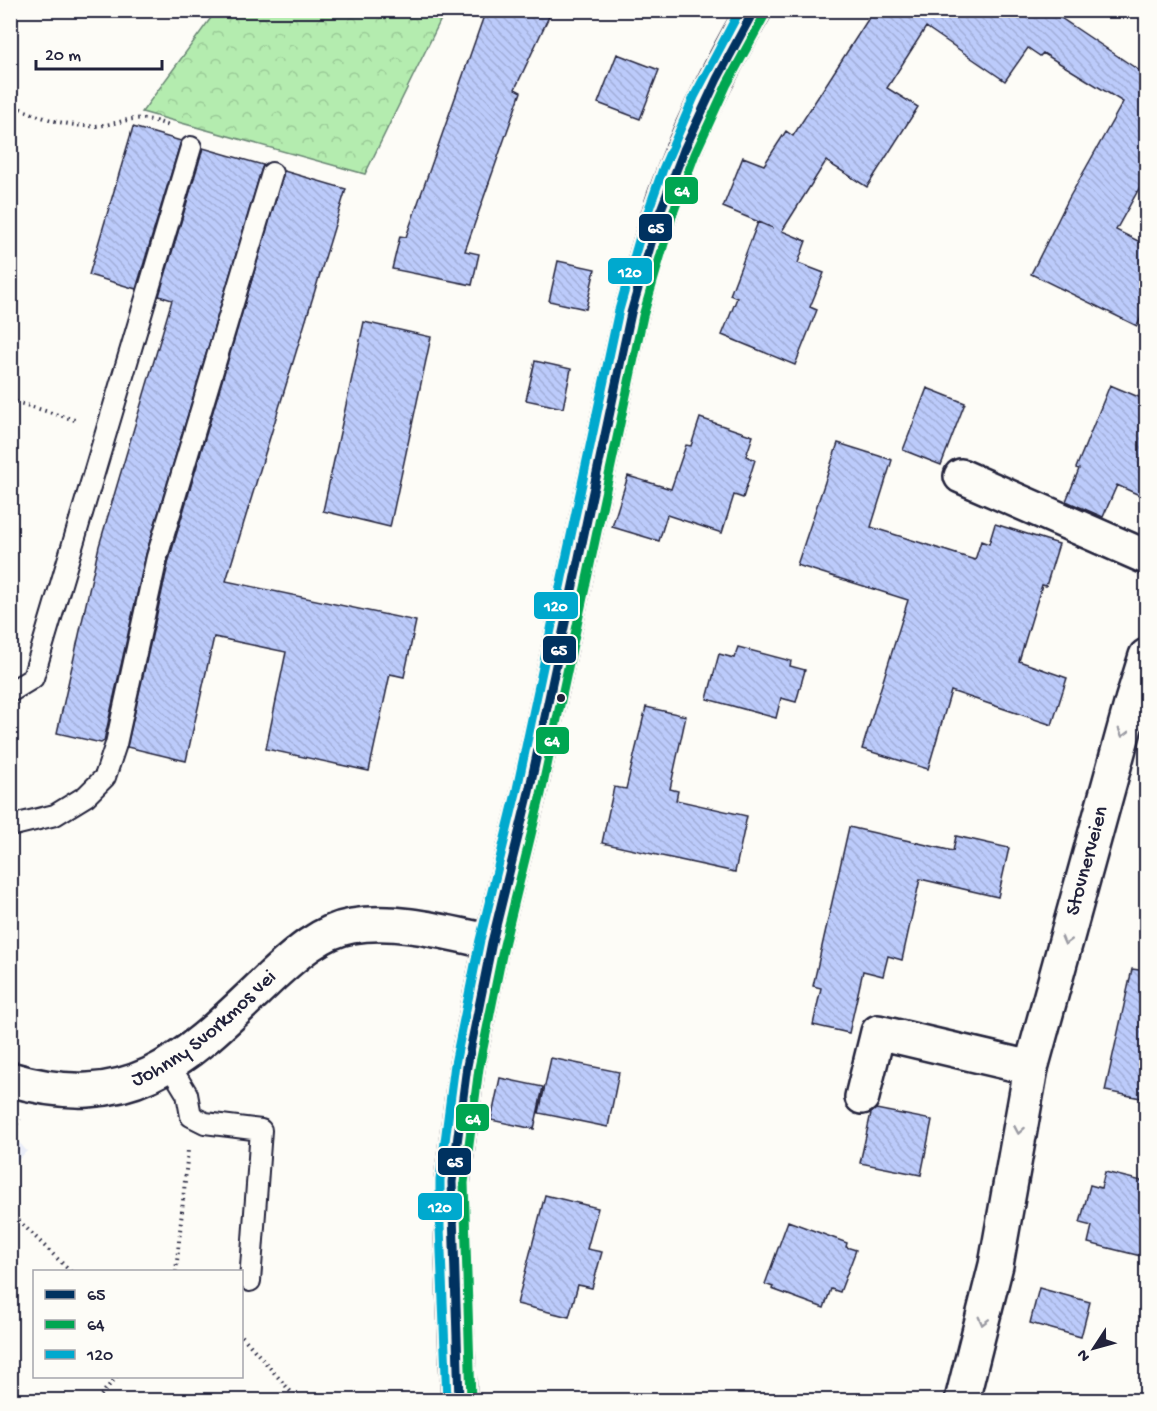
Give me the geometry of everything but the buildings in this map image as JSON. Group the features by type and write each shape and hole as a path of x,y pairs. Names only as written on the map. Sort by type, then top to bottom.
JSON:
{"street":[{"path":"459,1401 452,1182 467,1066 492,942 529,792 631,313 666,197 688,140 714,83 754,10"},
{"path":"961,477 1146,557"},
{"name":"Stovnerveien","path":"962,1401 996,1265 1031,1068 1146,656"},
{"name":"Johnny Svorkmos vei","path":"10,1079 39,1087 79,1091 111,1088 142,1079 170,1066 220,1026 298,954 330,933 352,926 381,924 416,927 492,942"},
{"path":"862,1097 878,1032 1031,1068"}],"lane":[{"path":"10,692 33,678 191,147"},
{"path":"10,826 55,814 86,796 105,777 116,744 157,557 272,173"},
{"path":"170,1066 187,1094 191,1116 205,1123 261,1130 250,1281"}],"path":[{"path":"10,103 28,112 79,125 94,126 141,117 176,129 191,147"},
{"path":"10,400 51,414"},
{"path":"176,1270 191,1116"},
{"path":"10,1212 69,1270"},
{"path":"243,1337 298,1401"},
{"path":"97,1401 116,1378"}],"shaded area":[{"path":"11,1134 27,1151 11,1167"}],"green space":[{"path":"216,11 445,11 365,174 142,112"}],"transit line":[{"name":"120","path":"447,1400 440,1180 455,1064 480,940 517,789 619,310 644,223 663,169 694,97 740,10"},
{"name":"65","path":"459,1400 452,1182 467,1066 492,942 529,792 631,313 660,212 684,150 717,79 754,10"},
{"name":"64","path":"471,1400 464,1183 479,1068 504,945 541,794 643,316 672,216 695,154 727,84 764,16"}]}
